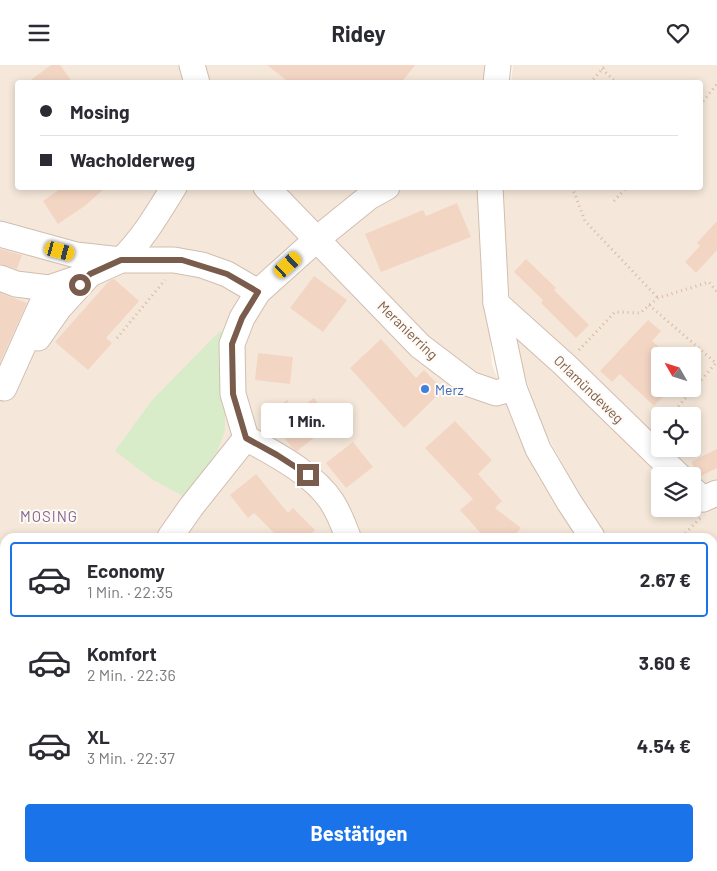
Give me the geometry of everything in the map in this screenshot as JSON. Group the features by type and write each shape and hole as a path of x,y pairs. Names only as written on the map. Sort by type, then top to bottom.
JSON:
{"street":[{"path":"192,65 196,80"},
{"path":"496,80 498,65"},
{"path":"0,278 16,284 49,287 90,274 121,260 133,249 151,225 172,190"},
{"name":"Meranierring","path":"269,190 420,346 470,384 496,393 514,388"},
{"path":"346,533 332,502 308,475 246,438 233,394 232,344 242,318 258,292 317,239 369,197 382,190"},
{"path":"490,190 496,303 514,388 538,449 589,533"},
{"path":"0,234 76,255 121,260 182,260 227,274 258,292"},
{"path":"27,360 45,328 90,274"},
{"path":"4,388 49,287"},
{"name":"Orlamündeweg","path":"496,303 565,365 671,467"},
{"path":"173,533 246,438"},
{"path":"701,497 703,499 717,493"}],"path":[{"path":"593,80 606,65"},
{"path":"602,69 615,80"},
{"path":"703,101 717,84"},
{"path":"573,190 586,221 658,298"},
{"path":"614,201 624,190"},
{"path":"117,338 182,260"},
{"path":"565,365 615,312 640,313 658,298 709,282 717,292"},
{"path":"649,305 716,363 678,407"},
{"path":"686,533 702,516"}],"shaded area":[{"path":"0,65 489,65 487,80 15,80 15,190 479,190 492,365 527,449 555,504 574,533 0,533"},
{"path":"513,65 717,65 717,533 604,533 592,518 544,430 514,346 500,190 703,190 703,80 511,80"}],"green space":[{"path":"220,331 226,333 225,430 209,466 185,497 153,480 115,451 152,400"}],"building":[{"path":"51,65 60,65 71,80 31,80"},
{"path":"267,65 415,65 403,80 286,80"},
{"path":"59,190 103,190 86,205 58,224 43,201"},
{"path":"457,203 471,237 381,272 365,234 423,210 426,216"},
{"path":"717,221 717,250 696,273 685,262 700,246 697,243"},
{"path":"0,249 22,255 17,269 0,264"},
{"path":"526,259 556,288 554,290 589,325 576,338 541,303 543,300 514,272"},
{"path":"314,276 347,300 323,332 290,308"},
{"path":"114,279 139,301 106,338 112,343 88,370 55,342 109,281"},
{"path":"0,293 27,303 0,362"},
{"path":"648,320 661,331 652,341 659,347 651,347 651,397 662,397 654,406 620,374 612,382 600,371"},
{"path":"381,339 416,378 424,370 443,390 404,428 350,368"},
{"path":"258,353 293,357 290,384 255,380"},
{"path":"314,398 333,423 297,451 293,449 268,416 288,399 286,419"},
{"path":"455,421 492,460 478,474 502,501 495,508 521,528 517,533 480,533 460,510 473,499 425,448"},
{"path":"353,442 373,467 346,488 326,463"},
{"path":"717,449 717,468 701,476 701,467 694,467 691,462"},
{"path":"256,474 288,513 293,508 315,530 312,533 274,533 254,513 248,518 230,495"}],"place":[{"name":"Merz","path":"425,389"}],"district":[{"name":"MOSING","path":"49,516"}],"route":[{"path":"80,285 90,274 121,260 182,260 227,274 258,292 242,318 232,344 233,394 246,438 308,475"}]}
